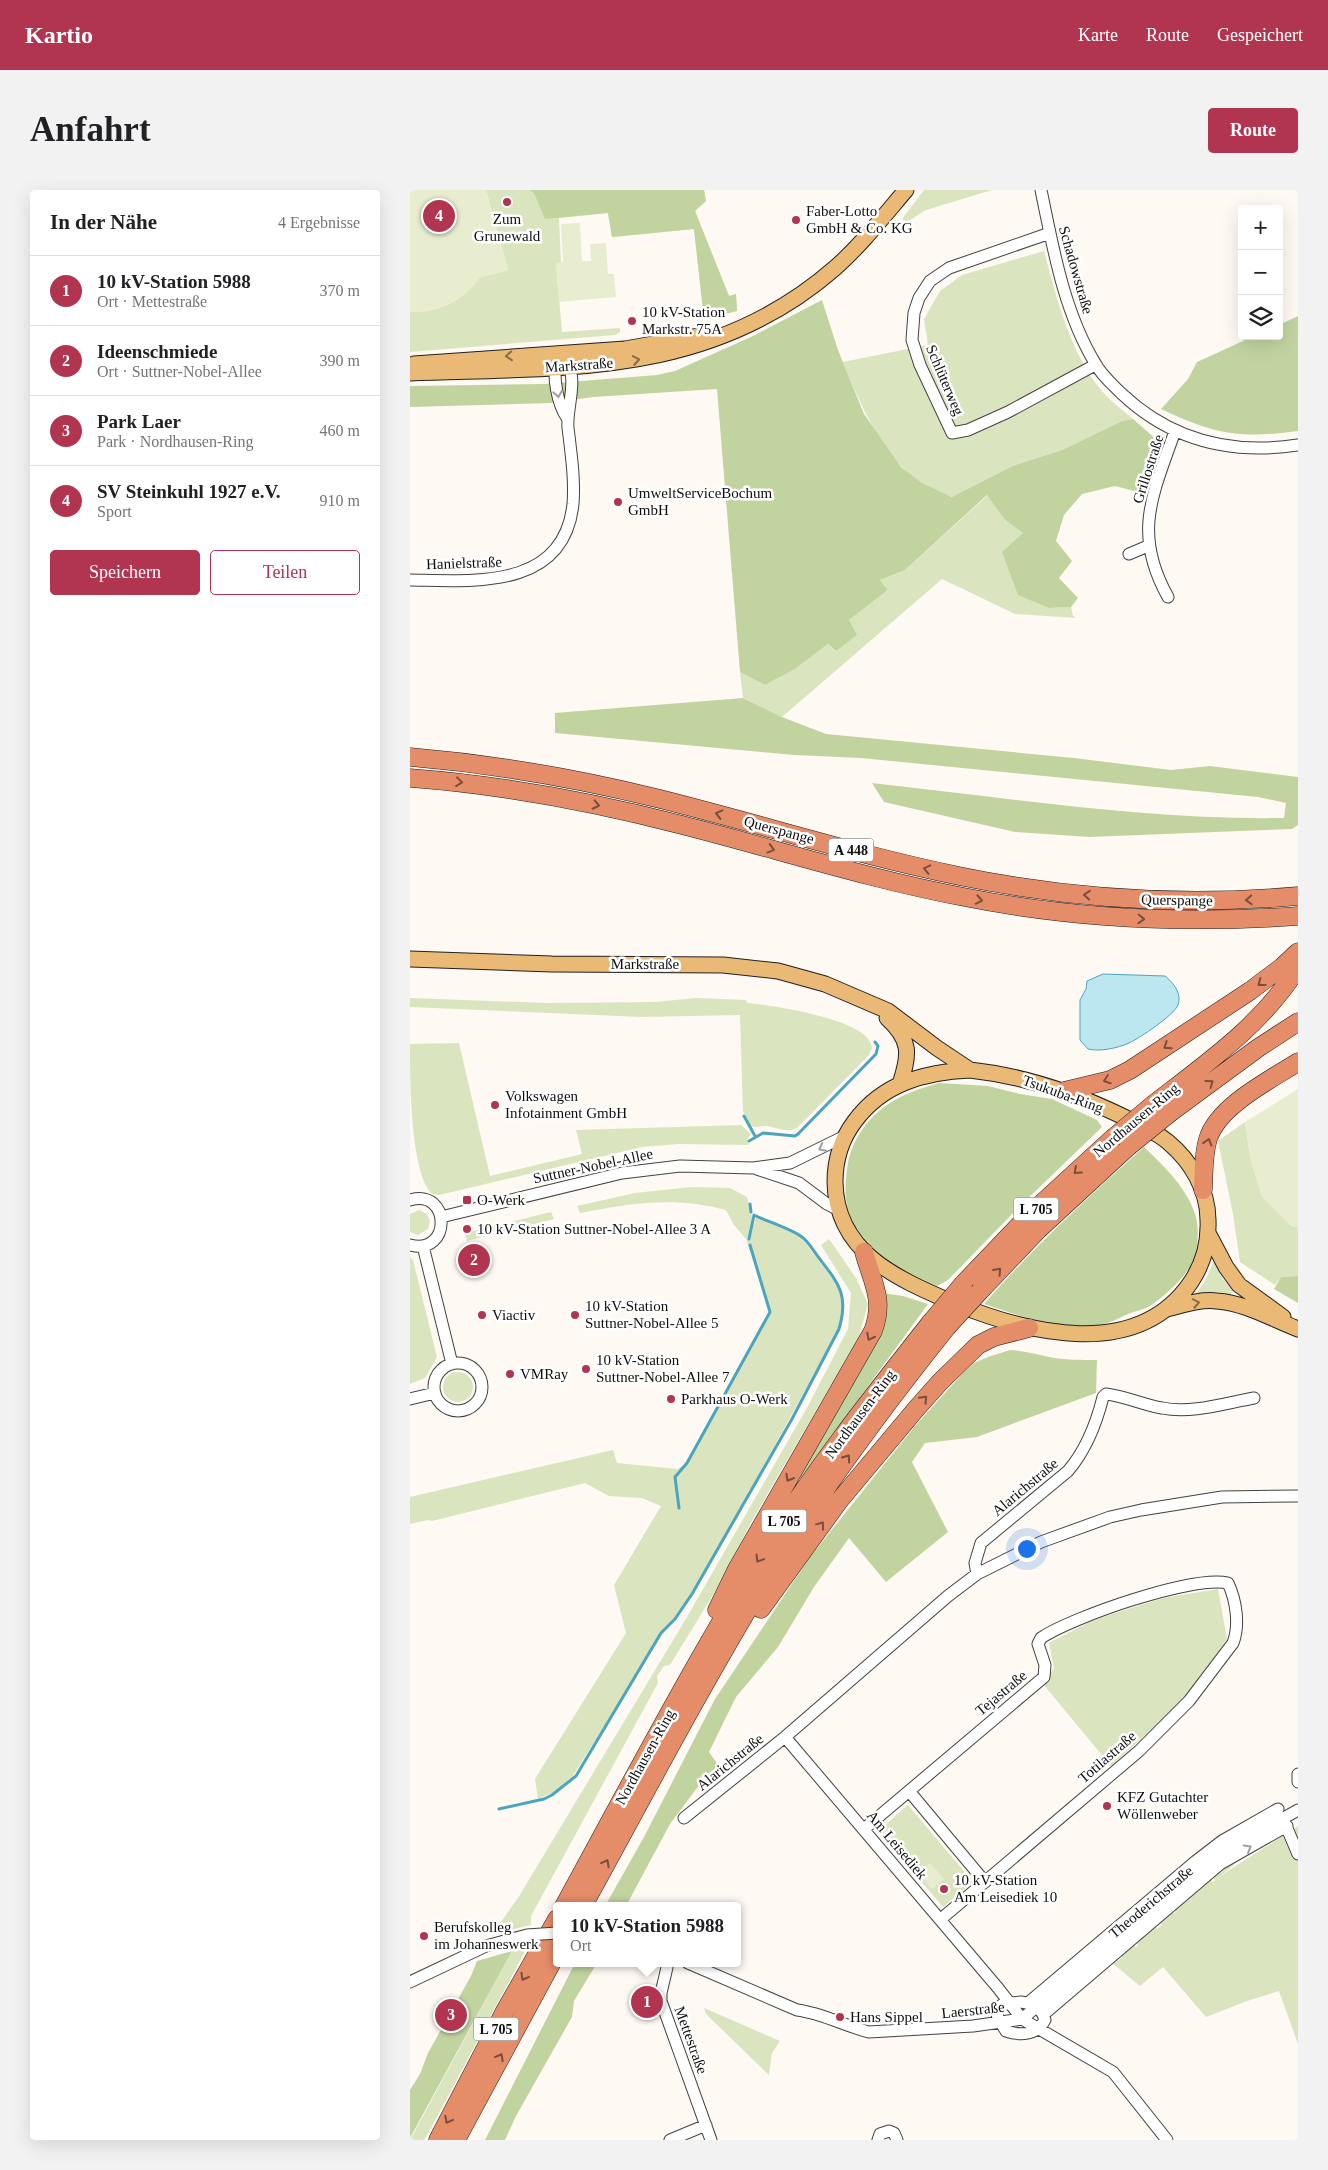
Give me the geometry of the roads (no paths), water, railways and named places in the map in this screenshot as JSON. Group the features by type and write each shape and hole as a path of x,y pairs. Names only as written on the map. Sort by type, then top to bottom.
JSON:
{"highway":[{"name":"Querspange","path":"410,757 512,769 604,786 681,804 895,861 1017,886 1075,894 1162,900 1232,901 1298,896"},
{"name":"Querspange","path":"410,778 485,786 570,799 682,825 887,880 962,897 1019,907 1076,914 1144,919 1230,920 1298,916"},
{"path":"1064,1092 1110,1080 1136,1067 1250,991 1282,967 1298,952"},
{"name":"Nordhausen-Ring","path":"585,1902 692,1707 766,1579 939,1324 963,1284 1028,1216 1113,1138 1216,1056 1264,1010 1298,968"},
{"name":"Nordhausen-Ring","path":"566,1902 658,1734 760,1556 836,1443 939,1324 980,1291 1038,1230 1129,1146 1171,1112 1258,1048 1298,1022"},
{"path":"1203,1190 1208,1138 1222,1116 1233,1106 1298,1062"},
{"path":"658,1734 737,1569 873,1331 878,1317 878,1297 864,1252"},
{"path":"692,1707 811,1538 916,1408 978,1345 994,1337 1030,1328"},
{"name":"L 705","path":"438,2140 505,2011 553,1926"},
{"name":"L 705","path":"456,2140 553,1959"},
{"path":"467,2140 477,2100"}],"main road":[{"name":"Markstraße","path":"885,215 898,190"},
{"name":"Markstraße","path":"410,373 555,368 625,362 665,355 709,342 743,328 778,310 804,293 834,269 861,242 906,190"},
{"name":"Markstraße","path":"410,364 558,352 625,349 743,328"},
{"name":"Markstraße","path":"410,959 552,964 732,966 802,977 839,989 888,1011 970,1070"},
{"name":"Markstraße","path":"873,1005 896,1026 907,1046 906,1065 900,1084"},
{"name":"Tsukuba-Ring","path":"970,1070 1008,1075 1064,1092 1119,1115 1166,1140 1183,1156 1203,1190 1208,1209 1208,1233 1199,1267 1191,1283 1163,1310 1131,1326 1113,1331 1069,1334 1030,1328 979,1313 903,1281 864,1252 852,1237 839,1210 835,1191 835,1170 845,1136 859,1114 870,1102 913,1078 931,1073 970,1070"},
{"path":"1208,1233 1226,1267 1239,1285 1298,1329"},
{"path":"1163,1310 1194,1303 1218,1301 1253,1311 1298,1329"}],"street":[{"name":"Schadowstraße","path":"1041,190 1067,302 1095,365 1132,404 1154,420 1176,431 1225,447 1278,448 1298,445"},
{"name":"Schlüterweg","path":"1050,233 972,258 949,268 930,281 919,298 914,313 912,340 920,365 952,434 968,430 1008,412 1095,365"},
{"path":"558,352 570,367"},
{"name":"Hanielstraße","path":"558,352 555,368 560,408 567,418"},
{"name":"Hanielstraße","path":"410,580 473,580 512,576 525,572 543,561 558,546 569,526 573,503 572,463 567,418 571,408 570,367"},
{"name":"Grillostraße","path":"1168,597 1155,572 1148,546 1147,528 1151,504 1176,431"},
{"path":"1129,554 1148,546"},
{"name":"Suttner-Nobel-Allee","path":"441,1217 632,1171 680,1166 753,1168 798,1160 845,1136"},
{"name":"Suttner-Nobel-Allee","path":"753,1168 799,1183 827,1204 839,1210"},
{"path":"410,1245 423,1246 430,1243 440,1232 441,1217 439,1211 430,1202 411,1197"},
{"path":"423,1246 452,1364"},
{"path":"452,1364 465,1364 480,1376 482,1388 479,1400 470,1408 458,1411 446,1407 435,1393 434,1386 438,1374 452,1364"},
{"path":"410,1399 435,1393"},
{"name":"Alarichstraße","path":"977,1574 975,1563 982,1543 1068,1471 1076,1462 1092,1432 1106,1394 1164,1409 1178,1410 1254,1398"},
{"name":"Alarichstraße","path":"684,1818 785,1737 948,1596 977,1574 1041,1542 1110,1517 1222,1497 1298,1496"},
{"name":"Tejastraße","path":"864,1829 1044,1677 1045,1665 1038,1644 1041,1638 1095,1613 1165,1591 1204,1583 1221,1581 1228,1583"},
{"name":"Totilastraße","path":"940,1920 1139,1751 1189,1701 1233,1643 1236,1635 1235,1609 1228,1583"},
{"name":"Am Leisediek","path":"785,1737 998,1988 1022,2019"},
{"path":"1298,1774 1298,1782"},
{"path":"909,1791 985,1882"},
{"name":"Theoderichstraße","path":"1036,2008 1196,1861 1222,1842 1298,1810"},
{"path":"1282,1818 1298,1854"},
{"name":"Theoderichstraße","path":"1022,2019 1220,1864 1282,1818"},
{"path":"410,1982 486,1946 527,1936 553,1933"},
{"name":"Mettestraße","path":"667,1967 661,2001 711,2140"},
{"name":"Laerstraße","path":"697,1967 797,2010 810,2011 856,2029 869,2032 1003,2027 1022,2019 1113,2072 1167,2140"},
{"path":"1003,2027 996,2010 1008,2002 1036,2008 1045,2020 1037,2029"},
{"name":"Laerstraße","path":"1003,2027 1024,2035 1037,2029"},
{"path":"670,2140 706,2126"},
{"path":"878,2140 880,2134 890,2131 894,2133 897,2140"}],"water":[{"path":"1103,974 1165,976 1176,989 1179,997 1178,1005 1164,1020 1129,1043 1109,1049 1088,1049 1080,1040 1080,1000 1086,989 1087,981"}],"waterway":[{"path":"749,1141 763,1133 795,1136 798,1134 876,1054 878,1046 875,1042"},
{"path":"744,1116 755,1136"},
{"path":"750,1204 751,1212"},
{"path":"749,1239 754,1215"},
{"path":"499,1809 544,1799 576,1776 661,1633 675,1619 692,1594 792,1419 839,1329 843,1307 842,1298 837,1283 826,1267 809,1244 798,1234 756,1216"},
{"path":"679,1508 675,1477 687,1463 770,1312 750,1245"}],"place":[{"name":"Zum Grunewald","path":"507,202"},
{"name":"SV Steinkuhl 1927 e.V.","path":"439,216"},
{"name":"Faber-Lotto GmbH & Co. KG","path":"796,220"},
{"name":"10 kV-Station Markstr. 75A","path":"632,321"},
{"name":"UmweltServiceBochum GmbH","path":"618,502"},
{"name":"Volkswagen Infotainment GmbH","path":"495,1105"},
{"name":"O-Werk","path":"467,1200"},
{"name":"10 kV-Station Suttner-Nobel-Allee 3 A","path":"467,1229"},
{"name":"Ideenschmiede","path":"474,1260"},
{"name":"Viactiv","path":"482,1315"},
{"name":"10 kV-Station Suttner-Nobel-Allee 5","path":"575,1315"},
{"name":"10 kV-Station Suttner-Nobel-Allee 7","path":"586,1369"},
{"name":"VMRay","path":"510,1374"},
{"name":"Parkhaus O-Werk","path":"671,1399"},
{"name":"KFZ Gutachter Wöllenweber","path":"1107,1806"},
{"name":"10 kV-Station Am Leisediek 10","path":"944,1889"},
{"name":"Berufskolleg im Johanneswerk","path":"424,1936"},
{"name":"10 kV-Station 5988","path":"647,2002"},
{"name":"Park Laer","path":"451,2015"},
{"name":"Hans Sippel","path":"840,2017"}]}
